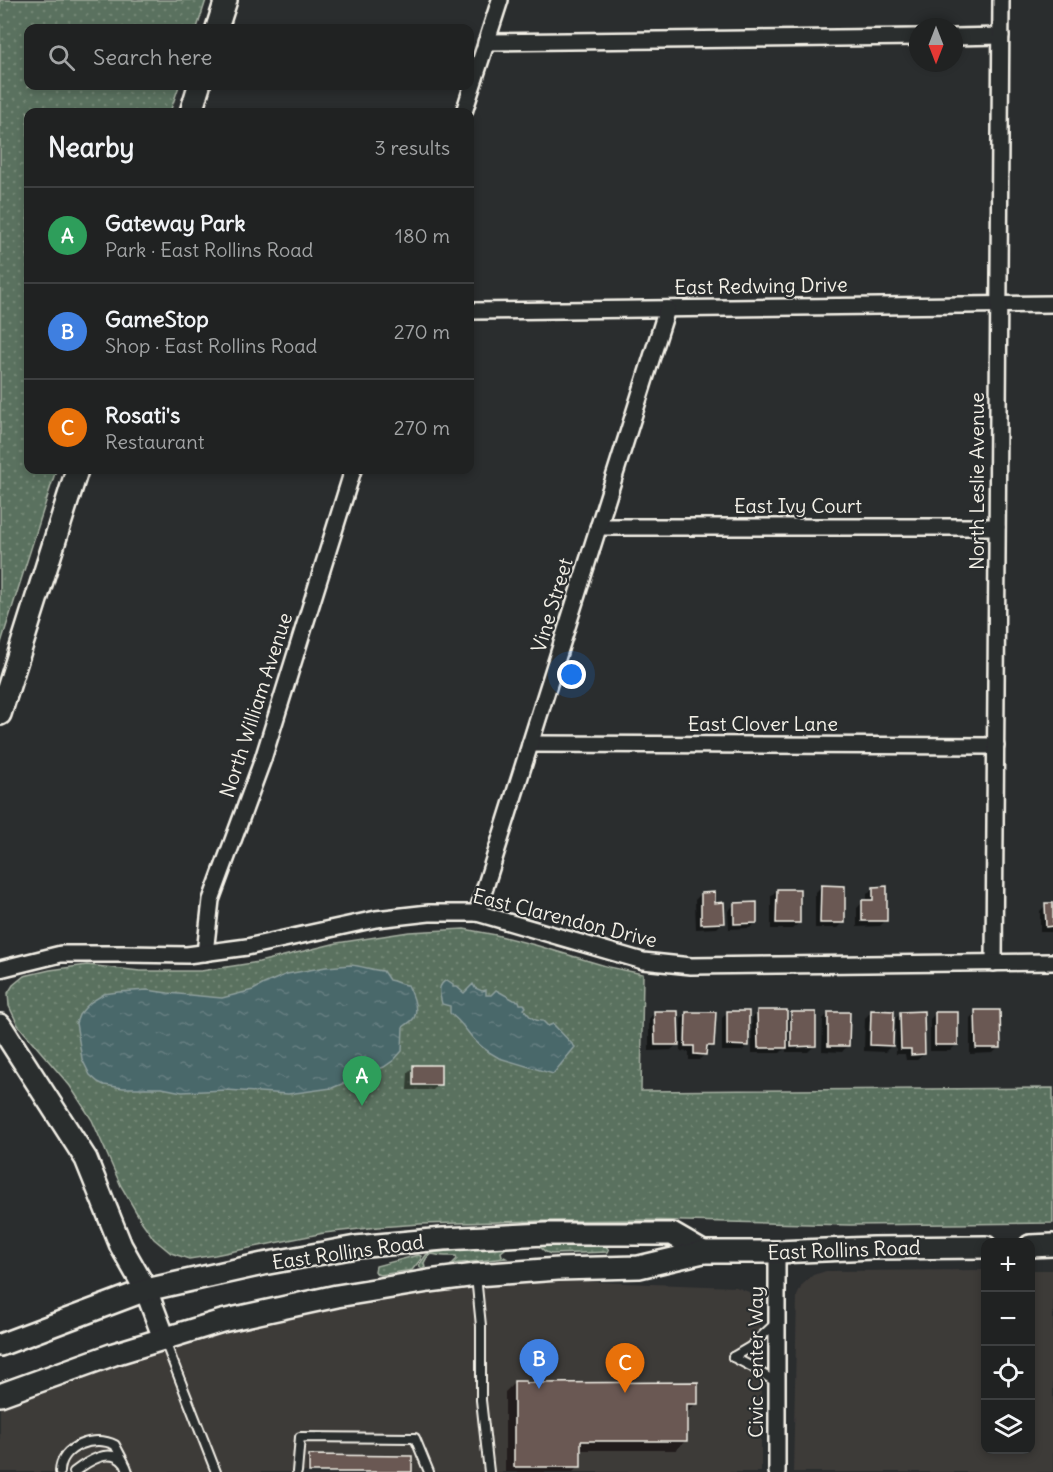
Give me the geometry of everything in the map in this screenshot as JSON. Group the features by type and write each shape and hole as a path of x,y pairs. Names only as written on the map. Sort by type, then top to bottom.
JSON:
{"main road":[{"path":"218,24 226,0"},
{"path":"192,108 198,90"},
{"path":"0,714 76,474"},
{"path":"0,1025 86,1159 121,1246 146,1290 164,1338"},
{"name":"East Rollins Road","path":"0,1345 146,1290 263,1264 380,1244 546,1234 672,1234 704,1252"},
{"path":"1035,1246 1053,1245"},
{"name":"East Rollins Road","path":"0,1395 164,1338 222,1321 337,1296 406,1284 476,1275 558,1269 639,1267 704,1252 981,1247"}],"street":[{"path":"474,80 500,0"},
{"name":"North Leslie Avenue","path":"994,963 1001,0"},
{"path":"963,37 1001,36"},
{"path":"486,42 909,37"},
{"path":"465,108 471,90"},
{"name":"East Redwing Drive","path":"474,311 1053,304"},
{"name":"Vine Street","path":"477,914 667,309"},
{"name":"North William Avenue","path":"205,953 211,900 263,759 352,474"},
{"name":"East Ivy Court","path":"598,527 997,527"},
{"name":"East Clover Lane","path":"530,744 996,746"},
{"name":"East Clarendon Drive","path":"0,969 61,954 187,955 205,953 247,947 376,919 429,914 477,914 643,961 672,964 703,966 1053,962"},
{"name":"Civic Center Way","path":"777,1252 777,1472"}],"lane":[{"path":"476,1275 481,1326 481,1400 489,1472"},
{"path":"777,1323 750,1347 733,1357 777,1383"},
{"path":"164,1338 216,1472"},
{"path":"297,1472 300,1437 312,1437 415,1438 429,1472"},
{"path":"60,1472 63,1457 68,1451 100,1439 115,1445 128,1472"},
{"path":"74,1472 99,1457 107,1455 112,1455 124,1462"}],"shaded area":[{"path":"981,1270 981,1454 1035,1454 1035,1270 1053,1270 1053,1472 793,1472 797,1296 802,1285 813,1275 826,1271"},
{"path":"537,1279 736,1287 749,1292 757,1313 761,1336 761,1472 0,1472 0,1398 248,1320 440,1290"}],"green space":[{"path":"0,0 206,0 198,24 24,24 24,90 178,90 171,108 24,108 24,474 55,474 0,646"},
{"path":"464,929 496,935 609,967 643,974 641,1091 1053,1088 1053,1223 850,1225 642,1220 420,1224 324,1233 189,1259 171,1253 154,1239 121,1186 92,1120 70,1086 18,1025 9,1006 8,993 13,985 24,976 50,970 87,965 140,971 201,971 259,962 337,943 409,932"},
{"path":"542,1244 604,1244 609,1250 608,1252 551,1254 540,1247"},
{"path":"509,1246 501,1252 506,1258 452,1264 457,1259 456,1256 433,1254 426,1259 425,1268 419,1265 430,1253"},
{"path":"418,1255 421,1259 412,1270 380,1275 375,1271 376,1266"}],"water":[{"path":"351,965 383,971 389,980 408,985 416,1010 413,1019 403,1027 402,1051 394,1060 384,1067 332,1088 288,1094 226,1090 182,1092 162,1088 123,1088 98,1082 90,1075 82,1059 76,1023 85,1008 104,994 147,990 222,998 253,990 287,974"},
{"path":"447,980 453,984 453,987 457,987 464,993 473,984 475,988 486,990 486,995 491,995 496,990 519,1001 520,1004 524,1004 526,1007 524,1009 532,1018 543,1021 548,1026 553,1024 575,1047 553,1074 499,1058 474,1039 450,1013 450,1006 442,1004 440,987"}],"building":[{"path":"821,885 845,886 845,923 820,923"},
{"path":"887,886 887,921 862,921 862,900 873,900 873,887"},
{"path":"777,889 800,889 800,923 776,923"},
{"path":"715,892 715,903 724,902 725,923 701,924 701,893"},
{"path":"757,902 757,923 734,924 734,903"},
{"path":"1045,903 1053,903 1053,926 1046,927"},
{"path":"757,1010 787,1010 787,1048 758,1048"},
{"path":"871,1010 894,1011 893,1046 870,1045"},
{"path":"975,1010 1000,1010 1001,1048 976,1048"},
{"path":"654,1011 678,1011 679,1045 655,1045"},
{"path":"727,1011 749,1011 749,1046 727,1045"},
{"path":"924,1011 925,1054 911,1055 911,1049 901,1049 900,1012"},
{"path":"686,1012 716,1012 714,1046 707,1046 706,1055 694,1054 694,1046 685,1046"},
{"path":"791,1012 816,1012 816,1046 791,1047"},
{"path":"828,1012 850,1012 849,1046 828,1046"},
{"path":"935,1012 958,1012 958,1045 935,1045"},
{"path":"413,1065 441,1065 441,1085 413,1085"},
{"path":"514,1381 526,1381 526,1383 698,1382 698,1404 687,1404 687,1441 581,1441 581,1467 514,1467"},
{"path":"309,1455 412,1456 412,1472 309,1472"}],"place":[{"name":"Gateway Park","path":"362,1106"},
{"name":"GameStop","path":"539,1389"},
{"name":"Rosati's","path":"625,1393"}]}
